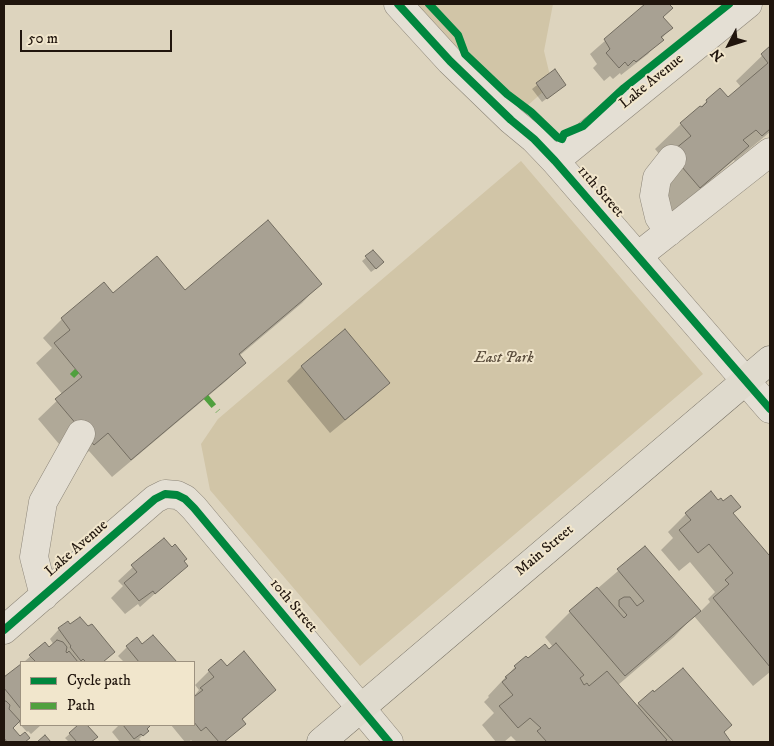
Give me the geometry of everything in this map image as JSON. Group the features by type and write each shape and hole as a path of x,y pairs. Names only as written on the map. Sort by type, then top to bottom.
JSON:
{"main road":[{"name":"Main Street","path":"321,742 770,360"}],"street":[{"name":"11th Street","path":"398,4 450,61 555,160 770,410"},
{"name":"Lake Avenue","path":"555,160 748,4"},
{"path":"638,256 770,152"},
{"path":"670,232 658,217 654,196 657,178 672,159"},
{"path":"44,596 34,557 43,502 81,434"},
{"name":"Lake Avenue","path":"4,630 149,504 162,495 172,494"},
{"name":"10th Street","path":"172,494 185,499 194,508 389,742"}],"green space":[{"path":"398,4 553,4 544,51 552,84 511,120"},
{"name":"East Park","path":"521,161 703,374 360,666 210,490 201,444 218,419"}],"building":[{"path":"645,4 669,4 673,8 663,17 673,28 661,37 664,40 636,62 634,60 628,66 625,62 619,68 606,53 610,49 604,39"},
{"path":"770,46 770,129 762,136 756,130 743,140 749,146 700,188 670,153 691,136 680,123 700,106 702,107 707,102 706,100 720,88 728,97 768,63 761,54"},
{"path":"555,69 566,85 547,99 536,83"},
{"path":"268,220 322,284 239,354 246,363 131,460 108,433 94,445 55,399 82,377 54,343 70,330 61,318 104,282 113,293 157,256 185,290"},
{"path":"373,250 384,262 376,269 365,256"},
{"path":"345,329 390,383 345,420 301,366"},
{"path":"711,491 718,500 721,498 723,501 731,495 741,507 733,513 770,554 770,667 713,598 729,584 725,580 733,573 709,544 698,553 679,530 691,520 685,513"},
{"path":"164,538 172,547 175,544 187,559 184,561 188,566 155,594 153,591 139,601 124,583 137,572 131,565"},
{"path":"645,546 701,611 625,676 569,611 597,587 624,618 627,615 619,606 619,600 624,597 630,597 637,606 644,601 617,569"},
{"path":"80,617 88,626 92,624 115,652 104,661 85,661 83,659 81,661 58,628 68,621 70,624"},
{"path":"153,635 176,661 138,661 126,646 137,637 142,644"},
{"path":"57,640 63,642 67,647 66,652 69,651 77,661 35,661 29,655 45,642 49,647"},
{"path":"556,643 584,675 580,678 584,685 587,683 589,686 607,671 667,740 664,742 547,742 537,731 541,728 530,718 518,728 499,706 513,695 502,682 516,668 514,666 526,656 528,658 545,644 549,649"},
{"path":"244,651 276,690 242,719 246,724 224,742 219,742 206,727 201,731 195,723 195,696 203,690 200,688 214,677 208,670 221,659 227,666"},
{"path":"20,665 20,708 4,688 4,677"},
{"path":"683,668 732,725 724,732 731,742 674,742 638,703"},
{"path":"4,701 10,705 9,709 20,721 13,728 20,736 25,732 30,738 25,742 7,742 4,738"},
{"path":"77,726 88,726 98,737 91,742 77,742 69,733"},
{"path":"124,726 150,726 147,729 149,731 143,736 141,734 134,739"},
{"path":"45,735 51,742 37,742"}],"marked path":[{"path":"72,376 77,371"},
{"path":"206,397 218,411"}],"cycle path":[{"path":"398,4 450,61 555,161 770,409"},
{"path":"429,4 458,35 465,54 507,94 531,112 557,137 562,139 564,134 583,126 624,88 729,4"},
{"path":"4,630 155,499 165,494 177,495 185,499 194,508 389,742"}]}
